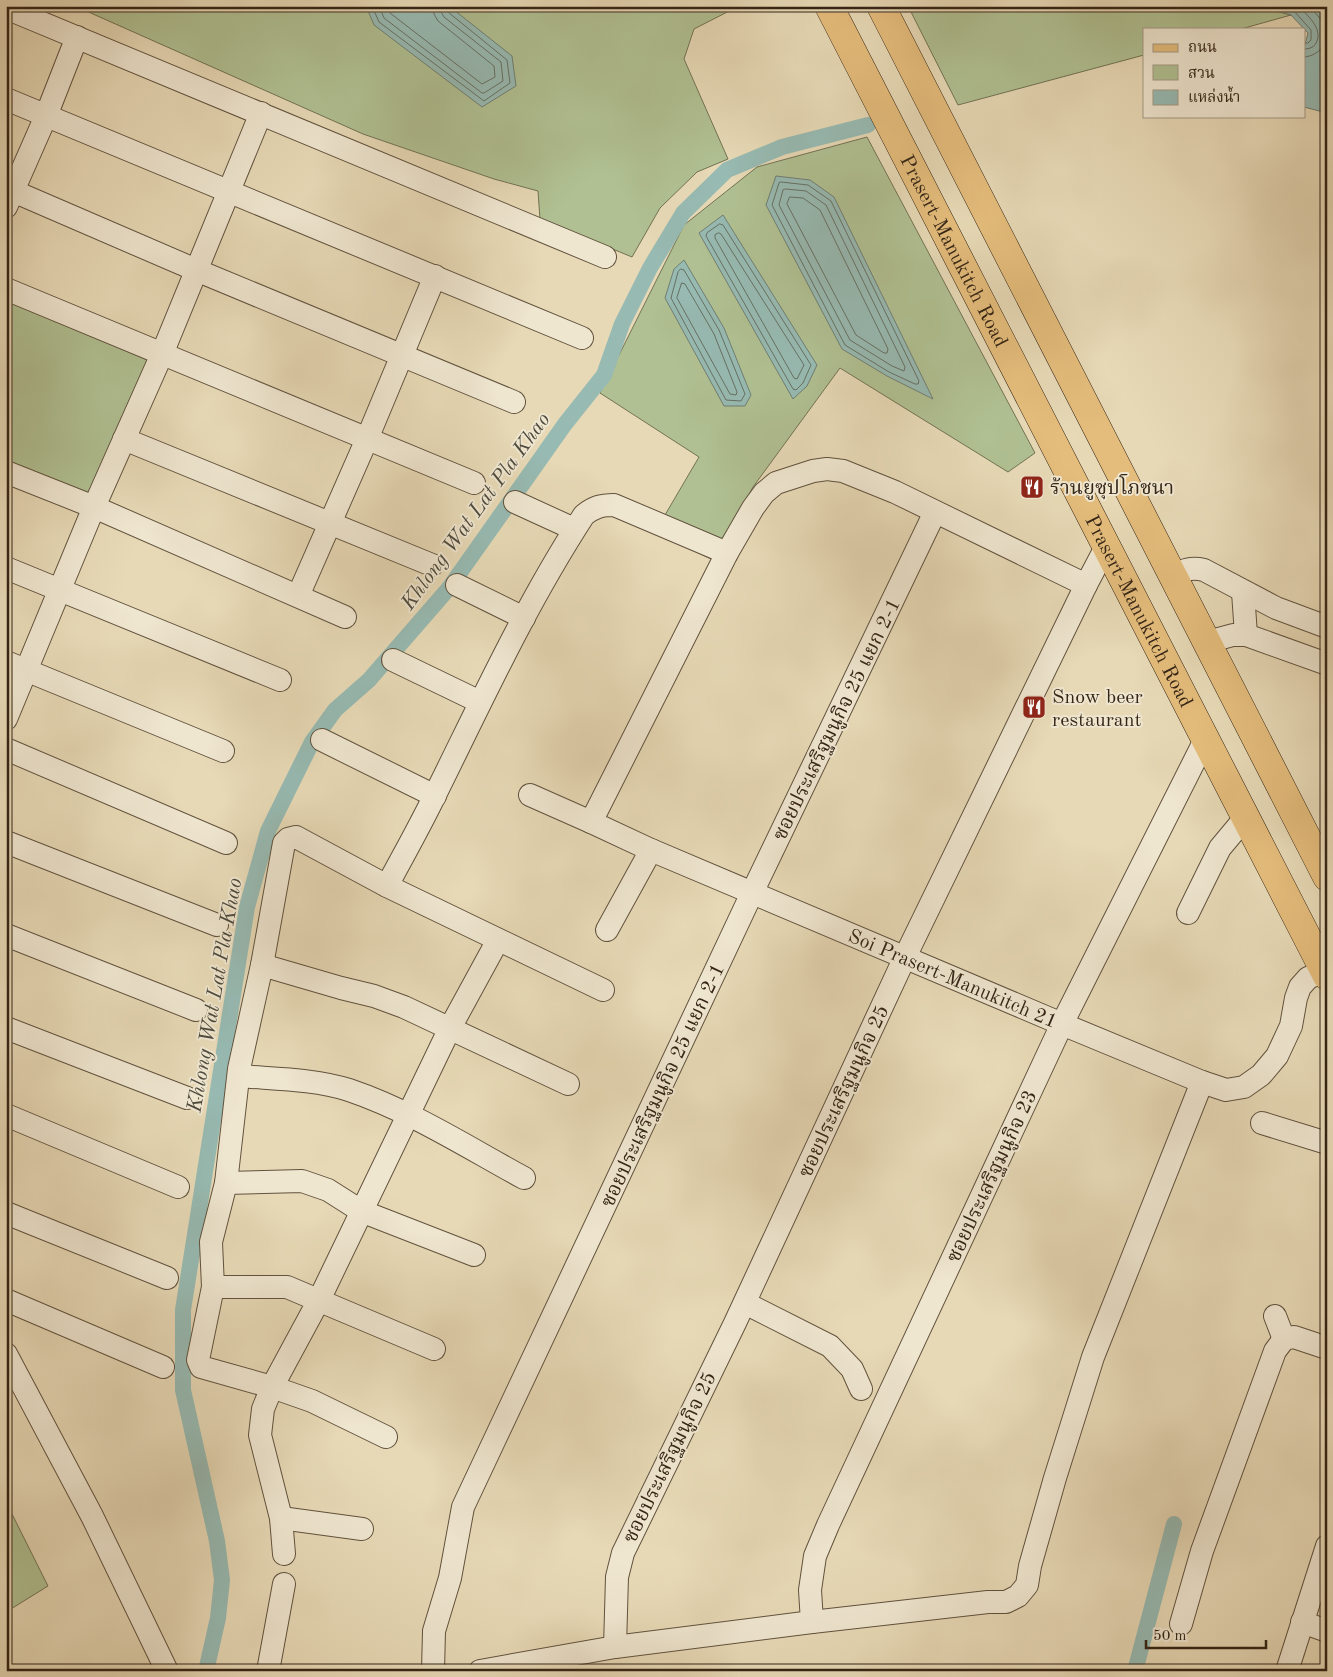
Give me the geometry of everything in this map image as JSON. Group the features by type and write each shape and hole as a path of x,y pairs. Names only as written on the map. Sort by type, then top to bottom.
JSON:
{"main road":[{"name":"Prasert-Manukitch Road","path":"829,6 1325,974"},
{"path":"881,6 1326,871"}],"street":[{"path":"6,8 605,257"},
{"path":"77,37 46,116 9,195 196,270 514,402"},
{"path":"6,99 582,338"},
{"path":"6,719 16,666 59,590 162,354 261,113"},
{"path":"298,596 403,356 434,276"},
{"path":"6,288 474,483"},
{"path":"124,439 432,565"},
{"path":"592,822 727,554 753,508 764,493 776,483 814,471 827,469 843,470 895,492 1086,585"},
{"path":"6,472 94,507 344,617"},
{"path":"515,502 574,529"},
{"path":"387,886 435,796 480,702 524,618 574,529 584,515 594,507 614,505 727,554"},
{"name":"ซอยประเสริฐมนูกิจ 25 แยก 2-1","path":"432,1671 434,1630 450,1578 463,1507 752,893 935,512"},
{"name":"ซอยประเสริฐมนูกิจ 25","path":"614,1647 617,1577 623,1552 745,1303 905,957 1086,585 1107,546"},
{"path":"6,568 280,680"},
{"path":"1173,576 1186,569 1204,570 1276,608 1327,627"},
{"path":"458,585 524,618"},
{"path":"1243,592 1246,635"},
{"path":"1207,642 1246,635 1327,664"},
{"path":"393,660 480,702"},
{"path":"16,666 223,751"},
{"path":"322,740 435,796"},
{"name":"ซอยประเสริฐมนูกิจ 23","path":"812,1622 810,1590 814,1556 1062,1024 1204,740"},
{"path":"6,749 226,843"},
{"name":"Soi Prasert-Manukitch 21","path":"530,796 592,822 651,850 1062,1024 1202,1082 1226,1090 1244,1087 1261,1074 1277,1056 1290,1026 1300,987 1308,978 1325,974"},
{"path":"1188,913 1220,848 1245,818"},
{"path":"386,1438 312,1401 201,1368 198,1360 213,1287 211,1242 226,1183 239,1070 262,965 284,843 288,839 296,837 387,886 604,990"},
{"path":"6,842 216,925"},
{"path":"607,930 651,850"},
{"path":"6,935 196,1010"},
{"path":"284,1554 281,1518 260,1435 264,1409 272,1388 319,1300 450,1028 498,940"},
{"path":"262,965 374,996 450,1028 568,1084"},
{"path":"6,1028 187,1098"},
{"path":"239,1076 316,1083 348,1090 408,1115 524,1178"},
{"path":"480,1671 614,1647 812,1622 988,1602 1006,1602 1018,1596 1027,1585 1030,1566 1055,1478 1093,1356 1202,1082"},
{"path":"6,1115 178,1187"},
{"path":"1262,1124 1327,1143"},
{"path":"226,1183 302,1181 328,1190 361,1212 474,1255"},
{"path":"6,1213 166,1278"},
{"path":"213,1287 287,1287 434,1349"},
{"path":"6,1300 163,1367"},
{"path":"745,1303 830,1346 852,1368 861,1388"},
{"path":"1275,1316 1284,1339"},
{"path":"1181,1624 1202,1551 1275,1351 1284,1339 1294,1338 1327,1348"},
{"path":"6,1354 92,1516 168,1671"},
{"path":"281,1518 362,1529"},
{"path":"1287,1671 1327,1546"},
{"path":"268,1671 284,1584"},
{"path":"1302,1622 1327,1630"}],"green space":[{"path":"75,6 739,6 694,29 684,59 728,159 697,172 660,208 632,257 540,219 538,191 494,179 363,134"},
{"path":"908,6 1258,6 1291,15 1245,28 1143,28 1143,55 958,105"},
{"path":"867,137 1035,453 1008,472 840,368 753,487 713,560 655,532 699,457 600,393 684,225 757,167"},
{"path":"6,301 164,367 101,518 6,479"},
{"path":"6,1502 48,1586 6,1612"}],"water":[{"path":"366,6 449,6 512,56 516,86 482,107 374,25"},
{"path":"1258,6 1327,6 1327,113 1306,108 1306,40 1308,33 1306,28 1303,28 1291,15"},
{"path":"776,176 810,180 834,197 933,399 887,376 842,349 766,205"},
{"path":"723,215 817,365 807,386 793,399 699,233"},
{"path":"684,260 724,328 751,395 745,406 724,406 665,298 674,269"}],"waterway":[{"name":"Khlong Wat Lat Pla Khao","path":"206,1671 218,1618 222,1580 217,1541 183,1390 183,1310 247,907 268,831 312,742 335,710 369,680 449,588 565,424 604,375 622,324 650,268 683,213 727,170 782,147 868,125"},
{"path":"1135,1671 1174,1524"}],"place":[{"name":"ร้านยูซุปโภชนา","path":"1032,487"},
{"name":"Snow beer restaurant","path":"1034,707"}]}
